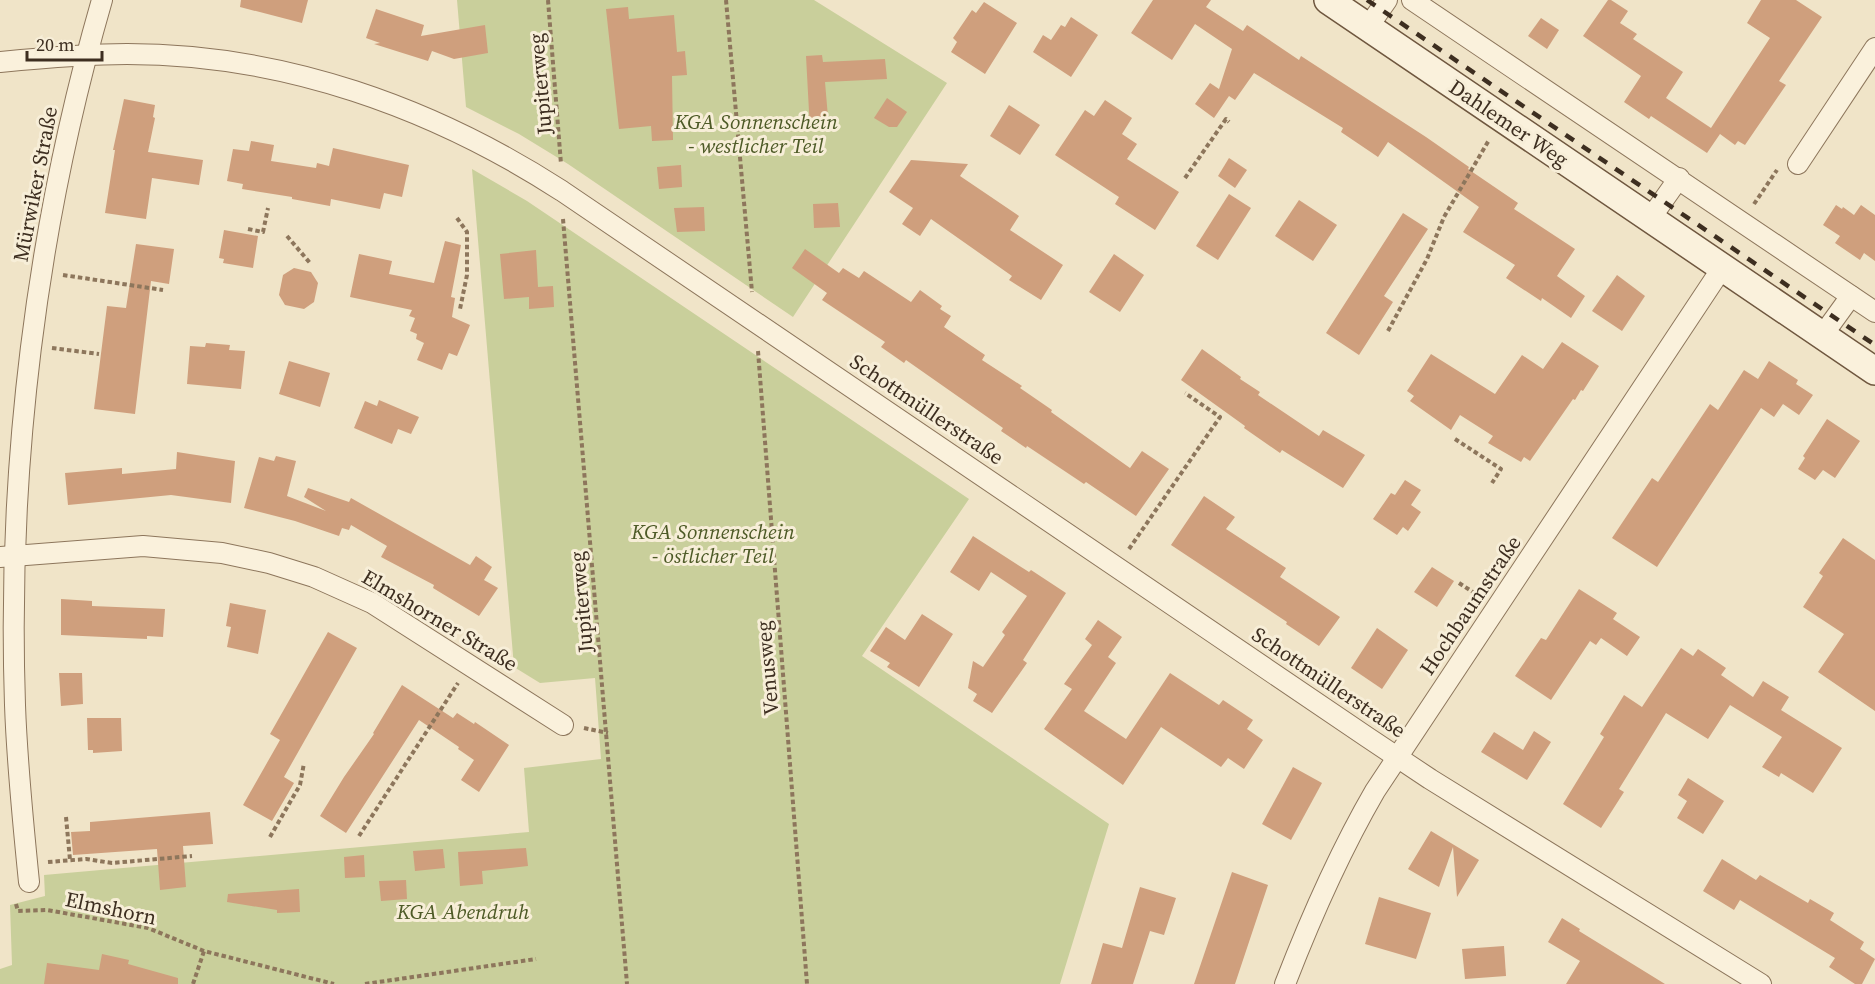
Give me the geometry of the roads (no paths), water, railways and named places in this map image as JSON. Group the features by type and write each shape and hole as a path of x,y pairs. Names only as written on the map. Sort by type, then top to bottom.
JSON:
{"main road":[{"name":"Dahlemer Weg","path":"1328,0 1875,371"}],"street":[{"name":"Mürwiker Straße","path":"29,882 15,705 8,557 34,324 57,189 102,0"},
{"path":"1368,27 1387,0"},
{"path":"1412,0 1875,312"},
{"path":"1798,164 1875,48"},
{"name":"Schottmüllerstraße","path":"0,62 128,54 190,57 228,62 345,87 412,111 482,143 562,191 1398,757 1761,984"},
{"path":"1650,219 1679,178"},
{"name":"Hochbaumstraße","path":"1286,984 1336,861 1375,791 1722,268"},
{"path":"1822,336 1851,296"},
{"name":"Elmshorner Straße","path":"8,557 122,547 162,547 222,553 292,569 336,586 393,615 563,725"}],"railway":[{"path":"1367,0 1875,345"}],"park label":[{"name":"KGA Sonnenschein - westlicher Teil","path":"756,133"},
{"name":"KGA Sonnenschein - östlicher Teil","path":"713,543"},
{"name":"KGA Abendruh","path":"463,911"}]}
